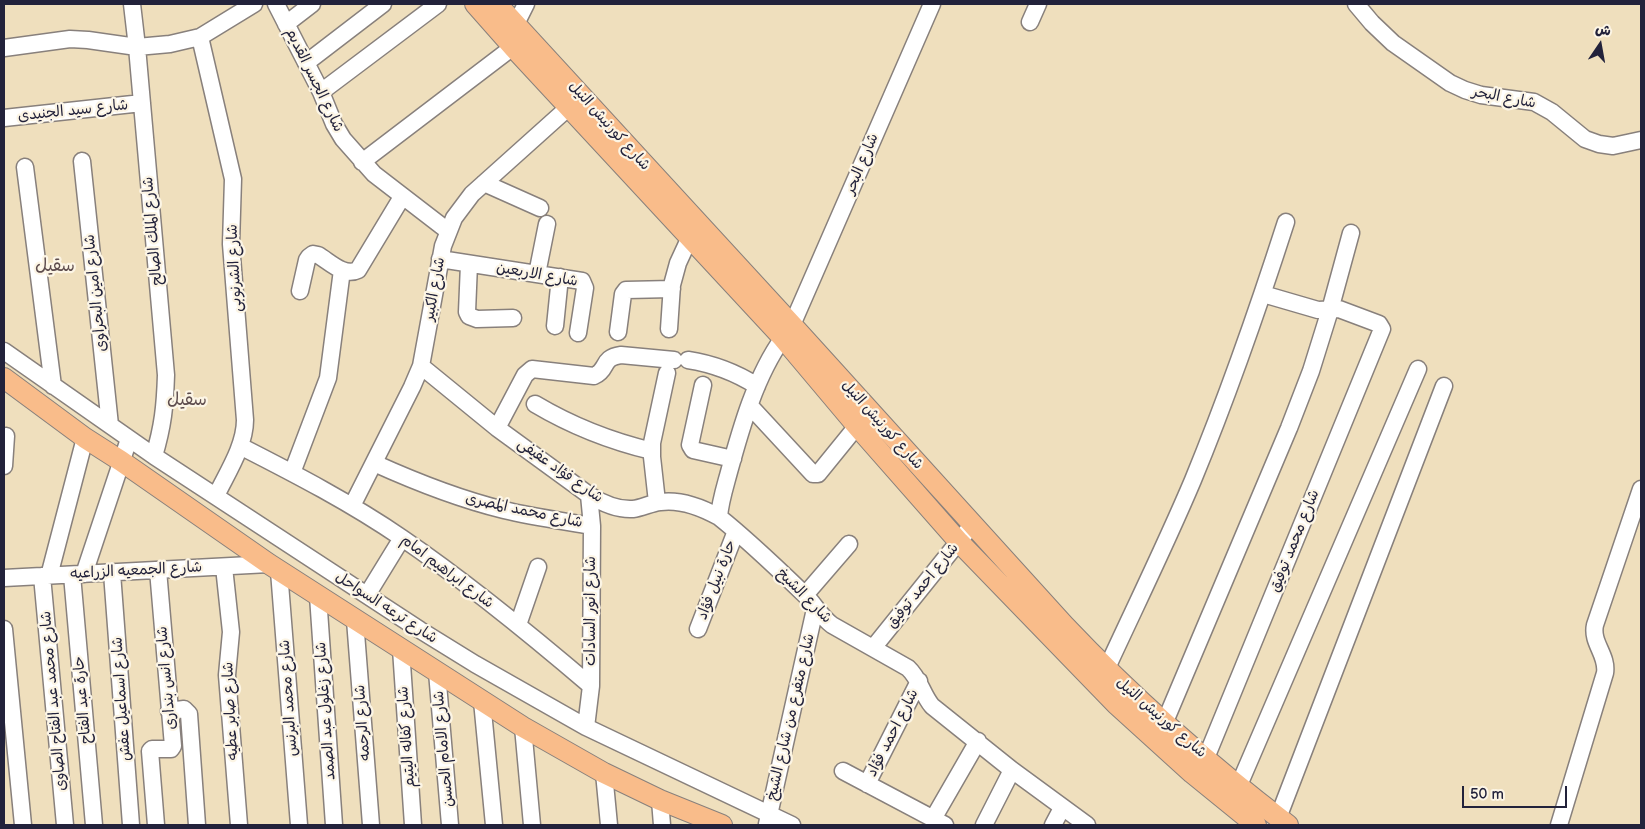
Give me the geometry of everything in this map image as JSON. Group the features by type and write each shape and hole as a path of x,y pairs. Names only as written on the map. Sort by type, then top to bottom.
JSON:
{"main road":[{"name":"شارع كورنيش النيل","path":"475,4 569,108 624,155 1106,670 1164,724 1283,822"},
{"name":"شارع كورنيش النيل","path":"497,4 516,24 690,237 788,332 857,426 959,542 1116,704 1180,762 1256,825"},
{"name":"شارع ترعه السواحل","path":"4,378 85,438 274,567 523,727 604,773 660,800 720,825"}],"street":[{"name":"شارع الملك الصالح","path":"132,4 166,375 162,429 154,456"},
{"path":"4,48 70,39 137,47 170,44 200,37 254,4"},
{"name":"شارع الجسر القديم","path":"276,4 321,92 342,139 374,174 448,231"},
{"path":"286,24 312,4"},
{"path":"306,63 383,4"},
{"path":"321,92 438,4"},
{"path":"516,24 526,4"},
{"name":"شارع البحر","path":"788,332 932,4"},
{"path":"1030,22 1038,4"},
{"name":"شارع البحر","path":"1356,4 1372,24 1393,43 1450,83 1481,95 1534,102 1552,112 1585,139 1599,144 1614,146 1641,140"},
{"name":"شارع الشرنوبى","path":"200,37 233,179 231,244 245,420 244,434 240,446 216,496"},
{"path":"362,162 513,47"},
{"name":"شارع سيد الجنيدى","path":"4,118 142,103"},
{"name":"شارع الكبير","path":"352,506 421,366 440,259 448,231 462,206 484,183 569,108"},
{"name":"شارع امين البحراوى","path":"82,161 110,425"},
{"path":"25,167 53,386"},
{"path":"484,183 540,208"},
{"path":"300,291 307,260 313,254 318,255 346,272 352,273 358,270 402,197"},
{"path":"1106,670 1193,480 1264,294 1286,222"},
{"path":"537,274 547,224"},
{"path":"1164,724 1290,428 1311,371 1351,233"},
{"path":"669,330 672,289 678,263 690,237"},
{"name":"شارع الاربعين","path":"440,259 582,281 585,284 578,333"},
{"path":"469,264 467,312 469,316 477,319 513,318"},
{"path":"292,473 328,378 342,270"},
{"path":"555,326 560,277"},
{"path":"618,332 623,294 626,290 672,289"},
{"path":"1264,294 1318,310 1330,310"},
{"name":"شارع محمد توفيق","path":"1206,758 1381,331 1382,327 1379,324 1339,309 1330,310"},
{"path":"719,517 719,507 750,406 769,360 788,332"},
{"name":"شارع ترعه السواحل","path":"4,351 154,456 475,664 586,727 768,820 792,825"},
{"path":"498,428 525,375 532,369 594,376 603,370 606,361 613,356 621,355 676,364 706,363 724,368 758,386"},
{"path":"657,502 652,451 653,436 676,364"},
{"name":"شارع فؤاد عفيفى","path":"421,366 498,428 589,496 622,508 634,509 657,502 670,501 693,505 719,517"},
{"path":"1239,786 1418,369"},
{"path":"703,385 690,445 693,450 733,459"},
{"path":"1283,822 1444,386"},
{"path":"535,404 580,428 611,440 652,451"},
{"path":"750,406 813,474 818,474 857,426"},
{"path":"4,466 6,436"},
{"name":"شارع محمد عبد الفتاح الصاوى","path":"65,825 46,576 85,438"},
{"path":"78,574 129,439"},
{"name":"شارع ابراهيم امام","path":"240,446 352,506 402,538 518,624 591,686"},
{"name":"شارع محمد المصرى","path":"374,463 460,498 506,510 592,526"},
{"path":"1559,825 1605,673 1606,664 1594,634 1595,626 1641,489"},
{"name":"شارع انور السادات","path":"586,727 591,686 592,526 589,496"},
{"name":"شارع الشيخ","path":"719,517 736,530 805,595 823,618 908,668 915,674 926,698 932,706 1085,825"},
{"name":"شارع احمد توفيق","path":"873,648 972,525"},
{"name":"حارة نبيل فؤاد","path":"698,629 736,530"},
{"path":"367,595 402,538"},
{"path":"805,595 848,544"},
{"name":"شارع الجمعيه الزراعيه","path":"4,578 224,567 274,567"},
{"name":"شارع صابر عطيه","path":"224,567 231,632 226,667 239,825"},
{"name":"شارع محمد البرنس","path":"274,567 299,825"},
{"path":"518,624 538,567"},
{"name":"شارع انس بندارى","path":"156,825 150,751 152,749 171,749 173,747 158,570"},
{"name":"شارع اسماعيل عفش","path":"112,572 131,825"},
{"name":"حارة عبد الفتاح","path":"78,574 94,825"},
{"name":"شارع زغلول عبد الصمد","path":"318,596 334,825"},
{"name":"شارع متفرع من شارع الشيخ","path":"768,820 816,609"},
{"name":"شارع الرحمه","path":"355,620 371,825"},
{"path":"4,629 22,825"},
{"name":"شارع كفاله اليتيم","path":"401,649 413,825"},
{"name":"شارع الامام الحسن","path":"437,672 450,825"},
{"name":"شارع احمد فؤاد","path":"867,784 919,682"},
{"path":"482,701 494,825"},
{"path":"169,711 184,710 190,714 197,825"},
{"path":"523,727 532,825"},
{"path":"843,771 939,822 978,741"},
{"path":"984,825 1012,770"},
{"path":"604,773 609,825"},
{"path":"660,800 662,825"},
{"path":"1053,825 1062,808"}],"district":[{"name":"سقيل","path":"55,266"},
{"name":"سقيل","path":"187,400"}]}
